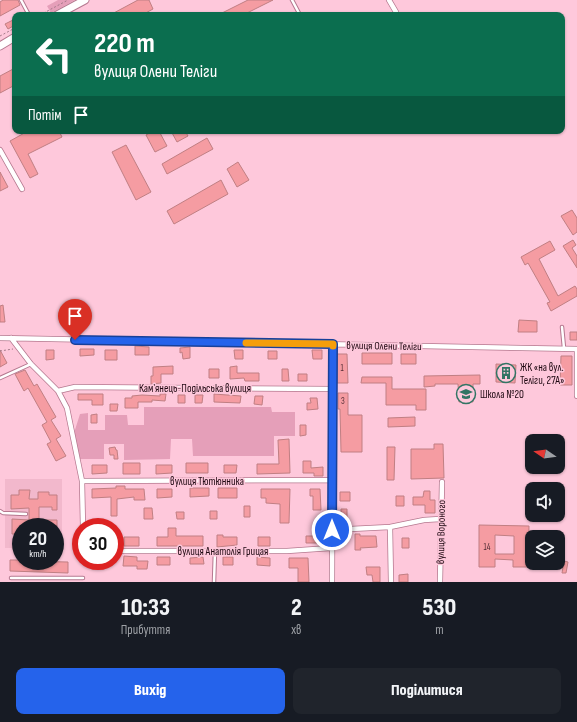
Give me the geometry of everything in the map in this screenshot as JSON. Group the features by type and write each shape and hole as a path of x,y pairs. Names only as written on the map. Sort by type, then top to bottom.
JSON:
{"main road":[{"path":"63,12 85,0"},
{"path":"0,46 12,39"}],"street":[{"path":"389,0 396,12"},
{"path":"0,150 22,189"},
{"name":"вулиця Олени Теліги","path":"0,338 577,349"},
{"path":"11,338 31,364 58,391 67,408 82,481 83,518"},
{"path":"332,582 331,480 333,344"},
{"path":"577,349 577,396"},
{"name":"Камʼянець-Подільська вулиця","path":"58,391 75,387 332,388"},
{"name":"вулиця Тютюнника","path":"82,481 331,480"},
{"name":"вулиця Вороного","path":"440,582 440,519 442,482"},
{"path":"332,530 390,527 424,520 440,519"},
{"path":"390,527 391,582"},
{"name":"вулиця Анатолія Грицая","path":"124,551 287,551 332,548"}],"lane":[{"path":"21,0 27,12"},
{"path":"292,0 298,12"},
{"path":"562,327 564,348"},
{"path":"0,378 31,364"},
{"path":"0,510 3,513 26,514"},
{"path":"214,582 215,551"},
{"path":"11,578 83,578"}],"path":[{"path":"46,12 68,0"},
{"path":"0,36 12,30"},
{"path":"0,351 20,349"}],"shaded area":[{"path":"58,0 75,0 53,12 50,12 47,6"},
{"path":"144,407 271,407 272,412 295,412 295,436 274,436 274,456 193,456 192,439 171,439 170,459 124,460 124,444 104,444 104,459 80,459 74,433 80,414 88,413 88,430 105,430 105,415 127,415 128,425 144,425"},
{"path":"5,479 62,479 62,518 12,518 12,548 5,548"}],"building":[{"path":"3,0 18,0 20,5 0,16 0,2"},
{"path":"138,0 149,0 153,9 148,12 116,12"},
{"path":"248,0 273,0 249,12 224,12"},
{"path":"12,20 12,27 8,29 5,24"},
{"path":"12,70 12,87 0,93 0,76"},
{"path":"23,134 60,134 62,137 28,154 38,174 30,178 10,141"},
{"path":"161,134 167,146 155,152 146,135"},
{"path":"173,134 187,134 188,136 177,142"},
{"path":"207,138 213,149 167,174 162,164"},
{"path":"126,145 151,192 136,200 112,152"},
{"path":"238,162 249,180 237,187 227,169"},
{"path":"0,172 8,187 0,191"},
{"path":"221,180 228,194 174,224 167,211"},
{"path":"572,210 577,218 577,232 573,235 561,216"},
{"path":"573,240 576,245 572,248 577,256 577,268 563,246"},
{"path":"550,241 555,250 539,259 558,296 575,286 577,289 577,296 551,311 547,303 550,302 528,263 525,265 521,257"},
{"path":"3,305 5,322 0,322 0,306"},
{"path":"519,320 537,321 537,332 518,332"},
{"path":"570,332 577,332 577,340 570,340"},
{"path":"135,346 149,347 149,355 135,355"},
{"path":"190,347 190,358 183,359 182,352 180,353 180,348"},
{"path":"80,349 94,349 94,355 80,356"},
{"path":"0,350 7,363 0,367"},
{"path":"46,350 54,350 54,359 46,360"},
{"path":"105,350 117,350 117,360 105,360"},
{"path":"234,350 243,350 243,359 235,359"},
{"path":"312,350 322,350 322,359 313,359"},
{"path":"268,351 277,351 277,359 268,359"},
{"path":"362,353 392,353 392,364 362,364"},
{"path":"337,354 347,354 348,383 337,383"},
{"path":"401,354 416,354 416,364 401,364"},
{"path":"561,356 572,356 572,385 560,385"},
{"name":"ЖК «на вул. Теліги, 27А»","path":"496,364 516,365 515,383 496,382"},
{"path":"173,366 173,374 161,374 161,383 151,384 153,367"},
{"path":"237,366 237,373 259,373 259,381 245,381 244,378 230,379 230,367"},
{"path":"209,369 219,369 219,378 209,378"},
{"path":"282,369 288,369 289,381 282,381"},
{"path":"25,370 34,386 37,384 56,417 51,420 61,436 56,439 66,456 56,461 47,444 51,442 42,425 47,422 28,388 24,391 15,374"},
{"path":"298,374 307,374 307,381 298,381"},
{"name":"Школа №20","path":"480,375 480,384 473,384 473,402 459,402 458,384 435,384 435,386 424,387 424,376"},
{"path":"362,377 392,377 392,389 426,389 426,410 416,410 416,405 386,405 386,383 361,383"},
{"path":"338,393 348,393 348,415 362,415 362,452 341,452"},
{"path":"78,394 103,394 103,405 92,405 92,400 78,400"},
{"path":"160,394 166,394 165,401 152,400 152,402 138,402 138,408 125,408 125,398 132,398 132,396 142,395 160,396"},
{"path":"214,394 241,396 240,403 214,402"},
{"path":"178,395 185,395 185,403 178,403"},
{"path":"195,395 203,395 202,403 195,403"},
{"path":"255,396 263,396 262,405 254,404"},
{"path":"310,398 317,398 318,409 307,410 307,403 311,403"},
{"path":"110,404 118,404 117,411 110,411"},
{"path":"97,414 97,423 91,423 91,415"},
{"path":"415,417 415,426 388,427 388,418"},
{"path":"300,425 306,425 306,435 300,436"},
{"path":"289,439 290,473 257,474 257,464 279,464 278,440"},
{"path":"434,444 443,444 444,478 411,479 411,449 434,449"},
{"path":"115,447 117,450 118,459 114,459 114,455 110,455 109,448"},
{"path":"387,447 395,447 394,480 387,480"},
{"path":"303,461 311,461 311,468 323,467 323,476 314,476 314,473 303,473"},
{"path":"123,463 140,463 140,474 123,474"},
{"path":"186,463 208,463 208,473 186,473"},
{"path":"92,465 107,465 107,473 92,474"},
{"path":"156,465 172,465 172,473 156,474"},
{"path":"224,465 237,465 236,473 224,473"},
{"path":"116,486 125,486 125,489 144,489 145,500 134,500 134,497 117,499 117,516 111,516 111,497 92,498 92,489 116,488"},
{"path":"190,488 209,488 209,496 190,497"},
{"path":"218,488 237,488 237,498 218,498"},
{"path":"157,489 172,489 172,497 157,498"},
{"path":"261,489 290,489 289,523 280,523 280,504 266,503 266,498 261,498"},
{"path":"310,489 320,489 321,510 313,510 313,496 310,496"},
{"path":"19,490 30,490 29,499 38,499 38,492 49,492 49,495 57,495 57,510 52,510 52,507 39,507 39,518 29,518 29,508 11,509 11,495 19,495"},
{"path":"424,491 430,491 430,500 435,500 435,513 425,513 425,505 413,505 413,497 423,497"},
{"path":"340,492 350,492 350,501 340,501"},
{"path":"396,496 404,496 404,506 396,506"},
{"path":"244,506 250,506 250,517 244,517"},
{"path":"144,508 152,508 153,519 144,519"},
{"path":"341,509 347,509 347,521 341,521"},
{"path":"210,511 217,511 217,519 210,519"},
{"path":"176,512 184,512 184,519 177,519"},
{"path":"479,525 529,526 529,530 525,530 525,567 513,567 513,560 495,559 495,567 479,567","holes":["495,535 514,536 514,554 495,554"]},
{"path":"168,528 176,528 176,536 203,536 203,546 157,546 157,537 168,537"},
{"path":"355,534 360,534 360,536 376,536 377,547 360,548 361,550 355,550"},
{"path":"217,535 223,535 223,537 237,537 237,545 217,547"},
{"path":"306,536 317,536 317,543 306,543"},
{"path":"124,537 139,537 139,546 124,546"},
{"path":"258,537 270,537 270,546 258,546"},
{"path":"402,538 409,538 409,548 402,548"},
{"path":"124,556 137,557 137,561 148,561 147,569 137,569 137,566 124,566"},
{"path":"157,557 170,557 170,565 157,565"},
{"path":"203,557 204,564 190,564 190,558"},
{"path":"223,557 233,557 233,565 223,565"},
{"path":"257,557 270,558 270,566 257,565"},
{"path":"289,558 308,558 309,582 298,582 298,568 289,568"},
{"path":"10,560 12,560 12,570 64,570 64,562 68,562 68,573 10,571"},
{"path":"565,561 568,562 566,573 562,573 562,570 565,570"},
{"path":"366,567 380,567 380,582 373,582 372,575 367,575"},
{"path":"408,574 408,582 399,582 399,575"}],"slow traffic":[{"path":"246,343 333,344 333,346"}],"place":[{"name":"ЖК «на вул. Теліги, 27А»","path":"506,373"},
{"name":"Школа №20","path":"466,394"}],"route":[{"path":"75,340 333,344 331,480 332,530"}]}
